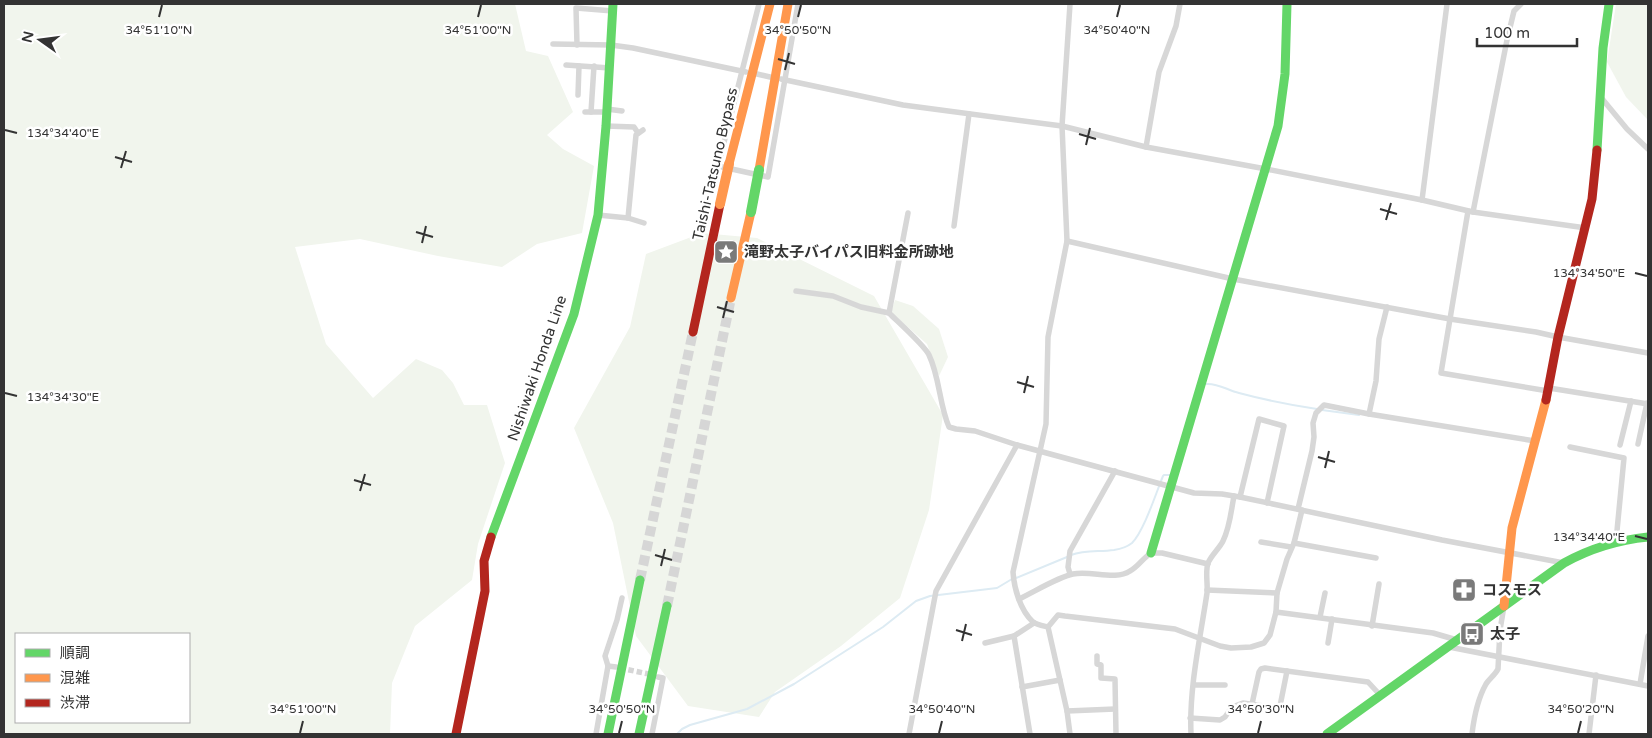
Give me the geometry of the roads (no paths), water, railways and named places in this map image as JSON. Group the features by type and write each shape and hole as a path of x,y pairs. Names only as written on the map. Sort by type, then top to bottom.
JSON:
{"main road":[{"name":"Taishi-Tatsuno Bypass","path":"693,332 729,164 770,4"},
{"path":"731,298 751,212 788,4"},
{"path":"1150,553 1278,126 1284,74 1287,4"},
{"path":"1504,606 1512,528 1548,389 1558,337 1592,199 1603,48 1609,4"},
{"name":"Nishiwaki Honda Line","path":"456,734 485,591 484,561 488,545 574,314 598,215 612,45 613,8"},
{"path":"1327,734 1449,648 1564,563 1589,550 1616,541 1648,537"},
{"path":"608,734 640,580"},
{"path":"639,734 667,606"}],"street":[{"path":"759,4 744,72 718,166 768,177 798,4"},
{"path":"1048,627 1034,623 1015,590 1013,572 1046,424 1048,337 1067,241 1062,126 1070,4"},
{"path":"1146,147 1160,72 1176,26 1180,4"},
{"path":"1422,200 1447,4"},
{"path":"1521,4 1514,11 1507,40 1471,212 1441,373 1648,403 1638,444"},
{"path":"577,45 576,8 613,8"},
{"path":"553,44 612,45 744,72"},
{"path":"566,65 610,68"},
{"path":"578,95 579,66"},
{"path":"594,66 588,112 622,111"},
{"path":"757,74 770,77"},
{"path":"784,79 903,104 1062,126 1146,147 1422,200 1471,212 1586,228"},
{"path":"1600,95 1627,129 1648,148"},
{"path":"954,226 969,114"},
{"path":"606,126 634,127 641,132 636,135 628,218"},
{"path":"889,313 908,213"},
{"path":"598,215 628,218 644,222"},
{"path":"1067,241 1233,279 1387,308 1485,323 1648,353"},
{"path":"796,291 833,296 861,307 889,313 929,354 937,378 944,416 949,427 975,431 1017,445 1194,493 1237,497 1510,554 1564,563"},
{"path":"1369,414 1376,381 1380,339 1387,308"},
{"path":"1620,445 1631,401"},
{"path":"1048,627 1058,615 1175,629 1231,648 1251,647 1264,643 1270,635 1276,612 1277,593 1293,545 1312,451 1313,423 1316,413 1324,405 1535,441"},
{"path":"1191,734 1190,718 1199,638 1208,590 1208,564 1222,544 1227,532 1259,419 1284,426 1267,503"},
{"path":"909,734 936,591 1017,445"},
{"path":"1570,447 1624,458 1616,541"},
{"path":"1070,574 1068,567 1070,551 1115,471"},
{"path":"1261,542 1376,558"},
{"path":"1020,600 1070,574 1123,575 1132,570 1150,553 1162,553 1208,564"},
{"path":"1372,626 1379,584"},
{"path":"1208,590 1277,593"},
{"path":"1320,617 1325,593"},
{"path":"596,734 608,666 605,656 622,598"},
{"path":"1472,734 1477,704 1487,682 1498,669 1500,630 1504,606"},
{"path":"1276,612 1433,633 1458,640"},
{"path":"1328,643 1332,619"},
{"path":"985,643 1014,636 1034,623"},
{"path":"1048,627 1067,711 1070,734"},
{"path":"1014,636 1030,734"},
{"path":"1640,684 1648,636"},
{"path":"1449,648 1500,656 1648,686"},
{"path":"1096,656 1097,664 1101,665 1101,678 1115,679 1116,734"},
{"path":"608,666 616,667"},
{"path":"1252,704 1259,672 1265,668 1368,682 1381,696"},
{"path":"1190,718 1220,720 1235,705 1243,703 1277,708 1280,706 1287,671"},
{"path":"1589,734 1596,675"},
{"path":"652,734 661,677"},
{"path":"1022,687 1060,680"},
{"path":"1194,685 1225,685"},
{"path":"1067,711 1116,709"}],"waterway":[{"path":"1206,384 1258,398 1317,409"},
{"path":"1322,410 1359,415"},
{"path":"1071,555 1116,550 1132,543 1145,521 1163,476 1171,475"},
{"path":"1016,578 1067,557"},
{"path":"677,734 690,725 747,709 794,684 883,627 916,601 930,596 997,588 1012,579"}],"tunnel":[{"path":"667,606 731,298"},
{"path":"640,580 693,332"},
{"path":"620,668 653,675"}],"place":[{"name":"滝野太子バイパス旧料金所跡地","path":"726,252"},
{"name":"コスモス","path":"1464,590"},
{"name":"太子","path":"1472,634"}]}
